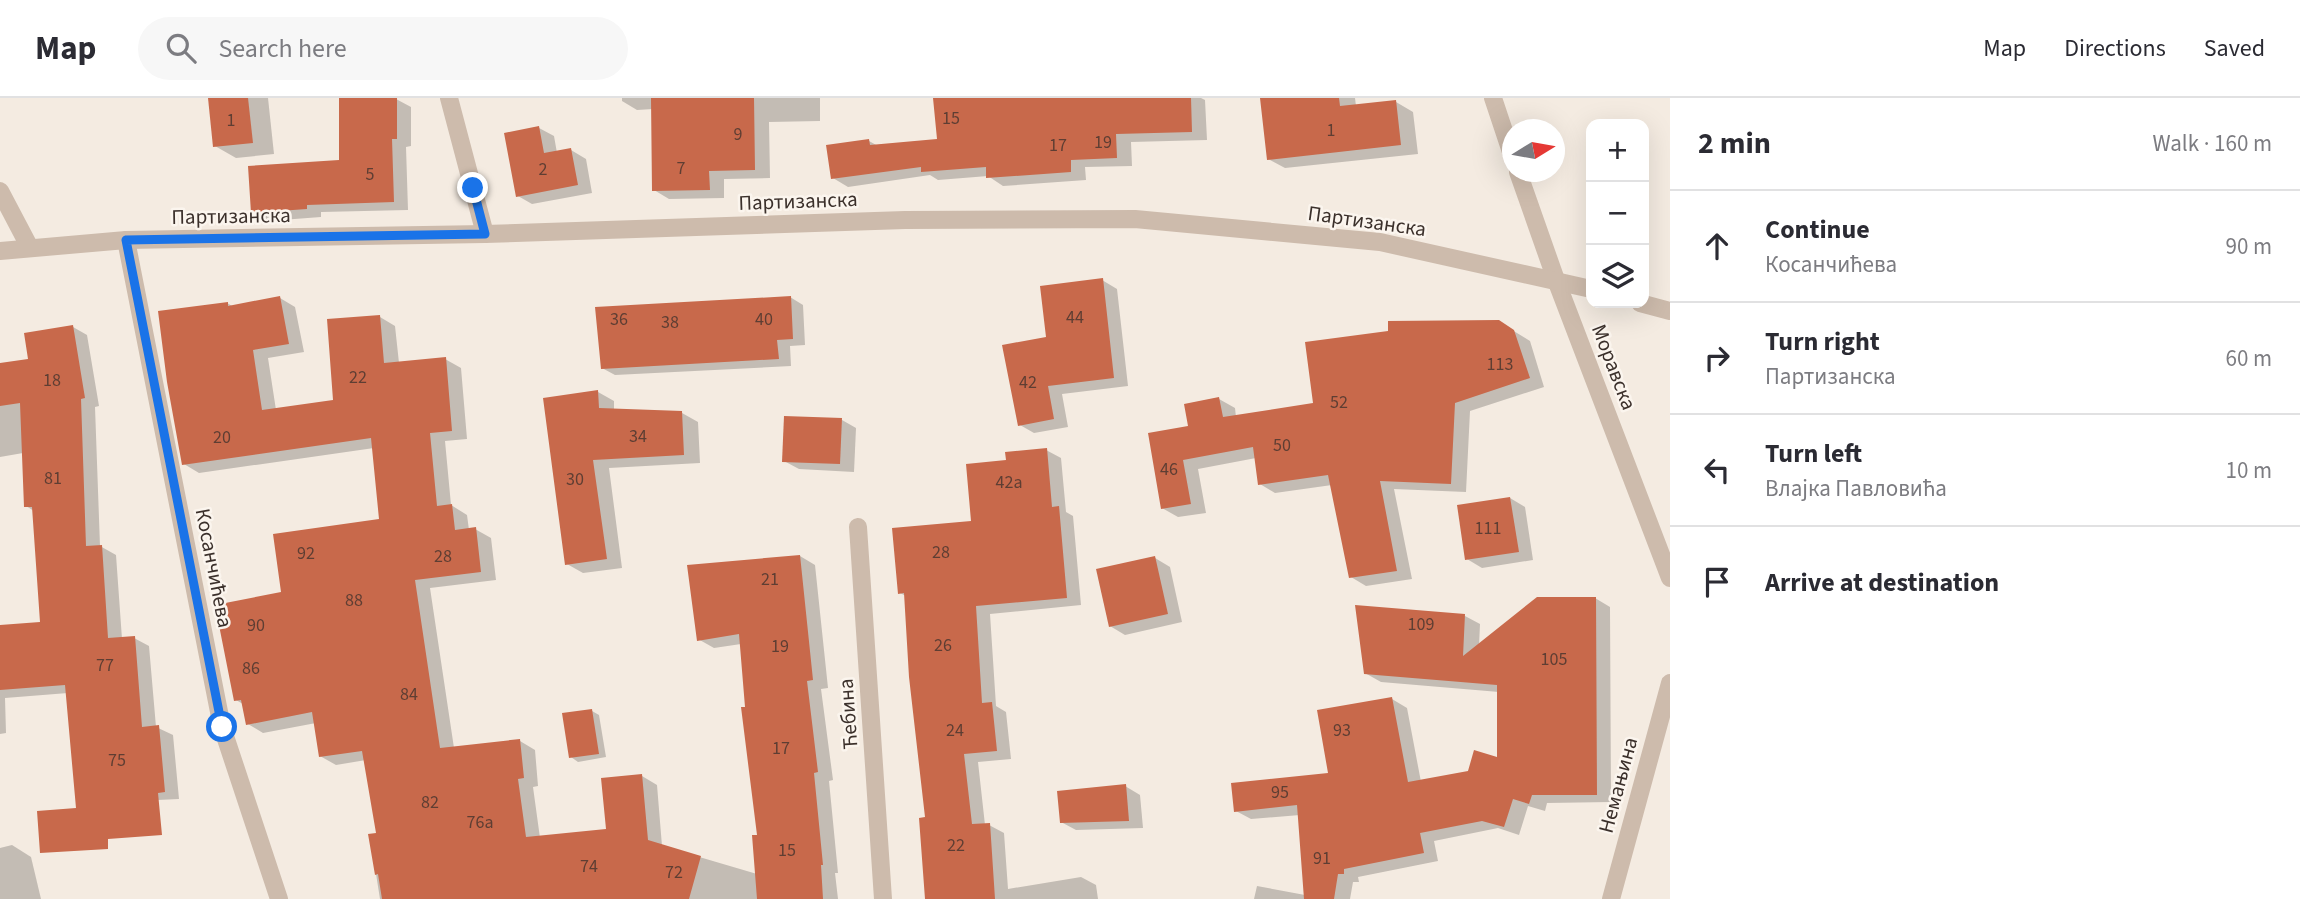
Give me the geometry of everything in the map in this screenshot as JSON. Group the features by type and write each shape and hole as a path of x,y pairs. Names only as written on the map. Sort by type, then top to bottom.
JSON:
{"street":[{"path":"449,98 485,234"},
{"path":"1493,98 1502,124"},
{"name":"Моравска","path":"1522,182 1556,280 1670,578"},
{"path":"0,191 30,248"},
{"name":"Партизанска","path":"0,251 126,240 485,234 905,220 1135,219 1381,242 1586,288"},
{"name":"Косанчићева","path":"126,240 222,727 279,899"},
{"path":"1649,305 1670,311"},
{"name":"Ћебина","path":"858,527 883,899"},
{"name":"Немањина","path":"1611,899 1670,683"}],"building":[{"path":"208,98 248,98 253,143 213,147"},
{"path":"339,98 397,98 397,139 392,139 394,202 307,205 307,209 251,213 248,166 339,160"},
{"path":"651,98 754,98 755,170 709,171 710,190 652,191"},
{"path":"933,98 1191,98 1192,132 1116,134 1117,158 1071,160 1071,172 986,178 986,167 921,172 921,167 831,179 826,145 869,139 870,145 937,139"},
{"path":"1260,98 1339,98 1340,106 1396,100 1401,145 1267,160"},
{"path":"539,126 544,153 571,148 578,185 516,197 504,133"},
{"path":"1103,278 1114,378 1048,386 1054,419 1018,426 1002,345 1046,337 1040,286"},
{"path":"280,296 289,344 253,350 262,410 333,400 327,319 380,315 384,363 446,357 452,431 430,433 437,506 452,504 455,530 476,527 481,572 415,580 440,748 520,739 524,778 518,779 526,837 606,829 601,778 642,774 648,840 701,856 689,899 382,899 368,834 376,833 362,751 319,757 312,712 246,725 241,700 234,701 215,605 281,592 273,534 379,519 371,438 182,465 158,311 228,302 228,306"},
{"path":"791,296 793,339 777,340 779,359 601,369 595,307"},
{"path":"1499,320 1514,330 1530,378 1455,403 1451,484 1380,481 1397,571 1349,578 1328,475 1258,485 1253,447 1183,460 1191,504 1161,509 1148,433 1188,426 1184,404 1219,397 1223,417 1313,403 1305,342 1388,331 1388,321"},
{"path":"73,325 85,398 81,399 86,546 102,545 108,638 135,636 142,727 159,725 165,792 158,793 162,835 108,839 108,849 40,853 37,811 76,808 65,685 0,690 0,625 40,622 32,507 24,507 20,403 0,406 0,363 28,359 24,333"},
{"path":"598,390 599,408 682,411 684,455 593,460 607,559 565,565 543,398"},
{"path":"784,416 842,418 840,464 782,462"},
{"path":"1047,448 1052,507 1059,506 1067,598 976,606 982,703 992,702 997,751 964,754 972,824 990,823 995,899 925,899 919,818 925,817 909,677 904,593 898,594 892,528 971,521 966,464 1006,460 1005,452"},
{"path":"1510,497 1519,552 1465,560 1457,505"},
{"path":"800,555 813,680 807,681 818,772 814,773 823,865 823,899 757,899 752,835 757,835 741,707 745,707 739,634 697,641 687,565"},
{"path":"1155,556 1168,614 1109,627 1096,569"},
{"path":"1537,597 1596,597 1597,795 1532,795 1529,804 1513,799 1504,827 1482,821 1420,833 1424,853 1344,869 1344,874 1338,874 1334,899 1304,899 1297,805 1234,812 1231,783 1328,773 1317,710 1392,697 1408,782 1468,771 1474,750 1497,757 1497,685 1364,674 1355,605 1465,614 1463,656"},
{"path":"592,709 599,754 569,758 562,713"},
{"path":"1126,784 1129,821 1060,823 1057,791"}],"route":[{"path":"222,727 126,240 485,234 473,188"}]}
